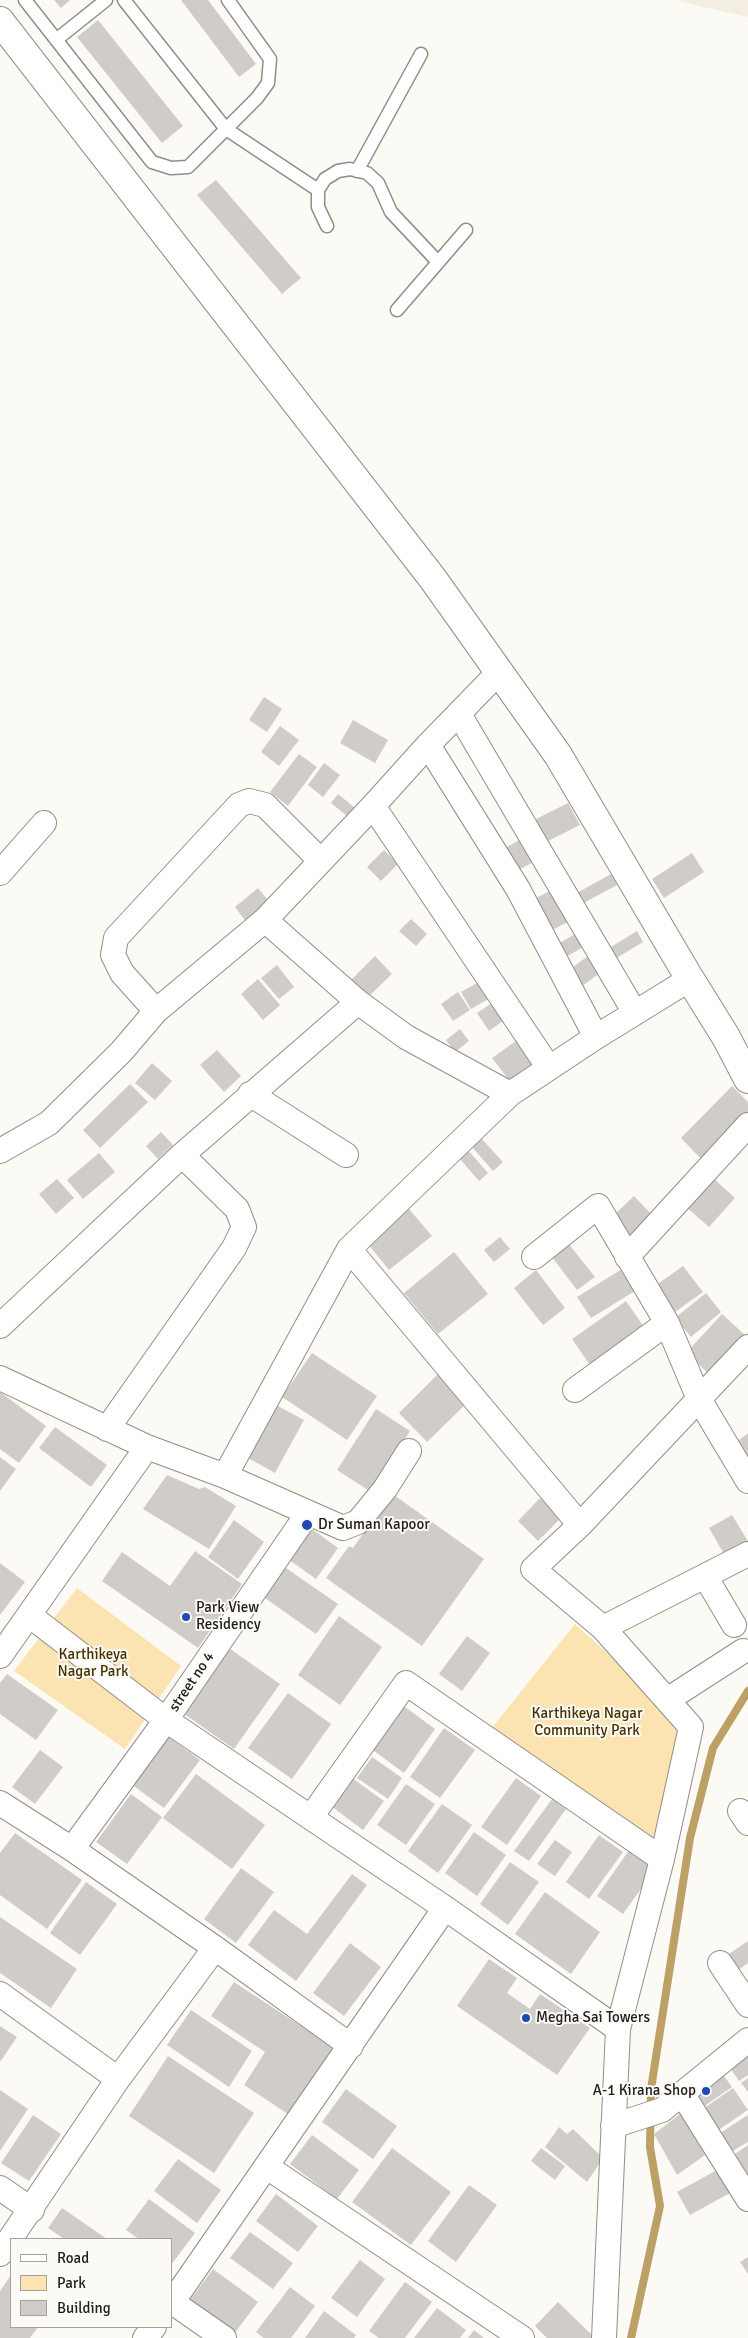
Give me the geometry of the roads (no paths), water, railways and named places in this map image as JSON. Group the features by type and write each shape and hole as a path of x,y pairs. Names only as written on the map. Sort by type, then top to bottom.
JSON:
{"street":[{"path":"0,21 426,572 558,755 726,1037 748,1079"},
{"path":"0,1151 49,1123 121,1052 156,1011 265,920 428,745 499,672"},
{"path":"458,714 635,1013"},
{"path":"428,745 518,889 596,1036"},
{"path":"156,1011 122,973 113,954 116,938 239,804 249,801 265,805 321,861"},
{"path":"373,806 549,1068"},
{"path":"0,873 44,823"},
{"path":"265,920 358,1002 406,1038 510,1094"},
{"path":"226,1476 349,1249 510,1094 596,1036 690,979"},
{"path":"0,1326 182,1155 358,1002"},
{"path":"250,1094 346,1155"},
{"path":"628,1257 748,1125"},
{"path":"107,1429 234,1248 244,1227 237,1209 182,1155"},
{"path":"534,1257 598,1206 666,1323 699,1399 748,1481"},
{"path":"349,1249 580,1525"},
{"path":"575,1390 666,1323"},
{"path":"604,2338 618,2029 662,1859 690,1727 603,1628 533,1569 580,1525 748,1347"},
{"path":"0,1378 147,1447 226,1476 343,1528 358,1522 385,1489 409,1451"},
{"path":"0,1656 147,1447"},
{"name":"street no 4","path":"72,1849 166,1720 308,1513"},
{"path":"603,1628 748,1554"},
{"path":"705,1576 734,1625"},
{"path":"29,1615 166,1720 445,1908 618,2029"},
{"path":"667,1700 743,1651"},
{"path":"311,1818 406,1683 662,1859"},
{"path":"0,1803 72,1849 215,1948 351,2046"},
{"path":"224,2338 172,2303 445,1908"},
{"path":"12,2238 118,2078 215,1948"},
{"path":"720,1963 748,2005"},
{"path":"0,1994 118,2078"},
{"path":"613,2126 662,2110 683,2095 748,2040"},
{"path":"683,2095 748,2199"},
{"path":"267,2167 522,2338"},
{"path":"0,2188 32,2210"},
{"path":"0,2254 10,2240"},
{"path":"145,2338 153,2328"}],"lane":[{"path":"25,0 152,162 171,168 188,167 257,98 268,82 270,59 228,0"},
{"path":"56,40 106,0"},
{"path":"124,0 226,129 318,190"},
{"path":"357,170 421,54"},
{"path":"327,226 318,207 318,190 325,179 338,171 350,169 367,173 378,183 391,212 438,262"},
{"path":"397,310 466,230"}],"waterway":[{"path":"631,2338 660,2206 650,2147 651,2089 690,1838 713,1748 748,1691"}],"place":[{"name":"Dr Suman Kapoor","path":"307,1525"},
{"name":"Park View Residency","path":"186,1617"},
{"name":"Megha Sai Towers","path":"526,2018"},
{"name":"A-1 Kirana Shop","path":"706,2091"}],"park label":[{"name":"Karthikeya Nagar Park","path":"93,1664"},
{"name":"Karthikeya Nagar Community Park","path":"587,1722"}]}
